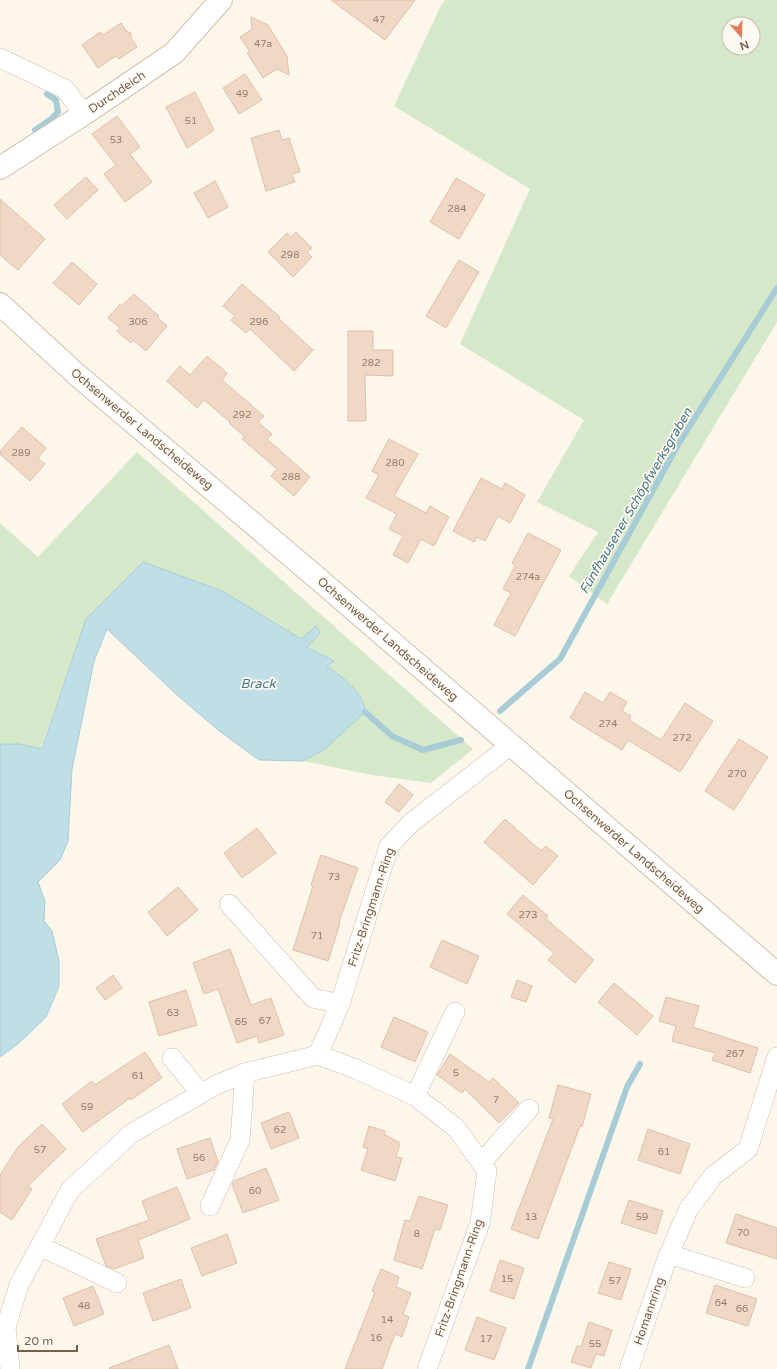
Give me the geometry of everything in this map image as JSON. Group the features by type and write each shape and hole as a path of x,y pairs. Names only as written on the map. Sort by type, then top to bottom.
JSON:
{"street":[{"name":"Durchdeich","path":"0,168 84,114 174,53 221,0"},
{"path":"0,58 65,89 84,114"},
{"name":"Ochsenwerder Landscheideweg","path":"0,304 76,374 309,571 777,974"},
{"name":"Fritz-Bringmann-Ring","path":"427,1369 480,1223 487,1171 456,1128 415,1096 356,1069 318,1055 340,1004 389,846 411,823 511,745"},
{"path":"229,904 313,998 340,1004"},
{"path":"415,1096 455,1012"},
{"path":"10,1369 6,1327 19,1285 70,1190 132,1133 216,1085 246,1073 318,1055"},
{"name":"Homannring","path":"629,1369 669,1254 688,1210 713,1176 748,1149 777,1057"},
{"path":"172,1058 201,1094"},
{"path":"210,1206 240,1140 246,1073"},
{"path":"481,1163 530,1109"},
{"path":"40,1246 117,1283"},
{"path":"669,1254 745,1278"}],"green space":[{"path":"445,0 777,0 777,322 607,604 569,576 598,532 537,502 584,420 460,344 530,189 394,106 441,5"},
{"path":"137,452 473,749 431,783 372,775 303,761 325,749 365,712 361,698 351,686 327,666 334,661 307,646 319,633 316,626 301,639 222,591 86,619 41,749 19,744 0,744 0,523 38,557"}],"water":[{"name":"Brack","path":"143,562 222,591 301,639 316,626 320,633 307,647 334,661 327,666 345,680 361,698 365,712 325,749 303,761 259,760 218,730 176,694 107,629 94,661 72,769 68,841 60,860 38,882 45,901 44,921 52,931 59,961 59,986 46,1017 18,1044 0,1057 0,744 19,744 42,749 86,619"}],"building":[{"path":"331,0 415,0 385,40"},
{"path":"251,17 268,25 287,56 289,75 277,69 263,78 247,53 250,52 240,37 252,29"},
{"path":"121,23 126,31 131,33 131,38 137,47 119,59 116,56 98,68 82,45 100,32 103,35"},
{"path":"245,74 262,100 239,114 223,88"},
{"path":"195,92 214,130 187,148 166,107"},
{"path":"117,116 140,147 130,154 152,182 125,202 104,174 116,165 92,134"},
{"path":"279,130 282,140 289,138 300,172 292,174 295,182 266,191 251,138"},
{"path":"86,177 98,190 67,219 54,205"},
{"path":"456,178 485,195 459,239 430,222"},
{"path":"215,181 228,207 208,218 194,193"},
{"path":"0,199 45,239 18,270 0,255"},
{"path":"296,232 312,248 307,252 312,257 293,277 268,252 287,233 291,237"},
{"path":"459,260 479,272 446,328 426,316"},
{"path":"72,262 97,284 79,305 53,283"},
{"path":"242,284 280,317 279,319 313,350 294,371 250,329 246,333 231,320 235,316 223,306"},
{"path":"134,294 159,316 157,317 167,326 146,351 133,340 131,343 117,331 120,328 108,318 120,304 122,306"},
{"path":"348,331 373,331 373,350 393,350 393,376 365,375 366,421 348,421"},
{"path":"207,356 227,373 222,380 264,416 258,422 272,434 267,439 310,477 294,496 271,476 277,469 242,439 245,437 229,423 230,422 204,400 197,408 167,381 180,366 190,375"},
{"path":"22,427 46,448 38,458 45,464 30,481 0,454 0,451"},
{"path":"389,439 418,454 394,496 426,513 430,506 449,517 434,546 421,539 408,563 393,555 403,536 389,529 397,514 366,498 379,475 372,471"},
{"path":"481,478 502,489 505,483 525,495 510,523 498,516 485,541 477,537 474,542 453,531"},
{"path":"528,533 561,550 515,636 494,625 511,593 503,589 515,566 512,563"},
{"path":"585,692 603,703 610,692 627,702 622,711 631,716 629,720 661,740 685,703 713,721 680,772 628,740 622,750 570,718"},
{"path":"739,739 768,757 734,810 705,791"},
{"path":"399,784 413,795 399,812 385,802"},
{"path":"505,819 541,851 546,846 558,856 533,885 484,842"},
{"path":"257,828 276,853 242,878 224,853"},
{"path":"321,855 358,868 339,922 340,923 328,961 293,950"},
{"path":"178,887 198,910 167,936 148,912"},
{"path":"523,895 548,916 546,919 594,960 575,983 548,960 554,953 507,914"},
{"path":"442,940 479,956 467,984 430,967"},
{"path":"230,949 251,1005 271,998 284,1035 259,1043 257,1036 237,1043 218,989 204,994 193,963"},
{"path":"113,975 122,988 105,1000 96,988"},
{"path":"517,980 532,986 526,1002 511,997"},
{"path":"614,983 653,1016 637,1035 598,1002"},
{"path":"186,990 197,1025 159,1036 149,1002"},
{"path":"666,997 699,1006 693,1027 758,1048 750,1073 712,1060 715,1053 672,1041 676,1026 659,1021"},
{"path":"394,1017 428,1032 415,1062 381,1047"},
{"path":"145,1052 162,1078 131,1100 130,1098 83,1132 62,1104 92,1081 95,1085"},
{"path":"450,1054 489,1082 493,1078 519,1103 499,1123 465,1089 462,1093 437,1075"},
{"path":"558,1085 591,1094 582,1127 580,1126 538,1239 511,1229 553,1119 549,1118"},
{"path":"289,1112 299,1138 271,1149 261,1123"},
{"path":"42,1124 66,1149 28,1186 32,1189 12,1220 0,1212 0,1175 18,1147"},
{"path":"369,1126 385,1131 384,1134 400,1143 396,1157 402,1158 395,1181 361,1170 368,1149 363,1147"},
{"path":"648,1129 690,1144 680,1174 638,1160"},
{"path":"210,1138 218,1162 214,1170 187,1179 177,1149"},
{"path":"266,1168 279,1200 243,1213 232,1184 234,1181"},
{"path":"177,1187 190,1219 138,1240 144,1258 114,1269 106,1266 96,1239 149,1220 142,1201"},
{"path":"419,1196 448,1205 440,1230 435,1229 422,1269 394,1260 405,1220 410,1221"},
{"path":"629,1200 663,1211 656,1234 621,1223"},
{"path":"736,1214 777,1228 777,1259 726,1243"},
{"path":"227,1234 237,1263 202,1276 191,1248"},
{"path":"500,1260 524,1268 514,1299 490,1291"},
{"path":"609,1262 631,1269 621,1300 598,1293"},
{"path":"381,1269 399,1277 396,1287 411,1293 403,1314 409,1317 402,1337 395,1334 382,1369 345,1369 375,1292 372,1291"},
{"path":"181,1279 191,1308 153,1321 143,1293"},
{"path":"715,1285 757,1299 748,1326 706,1313"},
{"path":"93,1286 104,1314 74,1326 63,1298"},
{"path":"477,1317 506,1328 494,1360 465,1350"},
{"path":"589,1322 612,1330 604,1356 596,1354 591,1368 571,1362 577,1346 581,1347"},
{"path":"169,1345 178,1369 109,1368"}],"waterway":[{"path":"35,130 50,120 58,112 56,100 47,94"},
{"name":"Fünfhausener Schöpfwerksgraben","path":"500,711 560,659 679,443 777,288"},
{"name":"Fünfhausener Schöpfwerksgraben","path":"365,712 392,736 423,750 461,740"},
{"path":"528,1369 627,1087 640,1064"}]}
